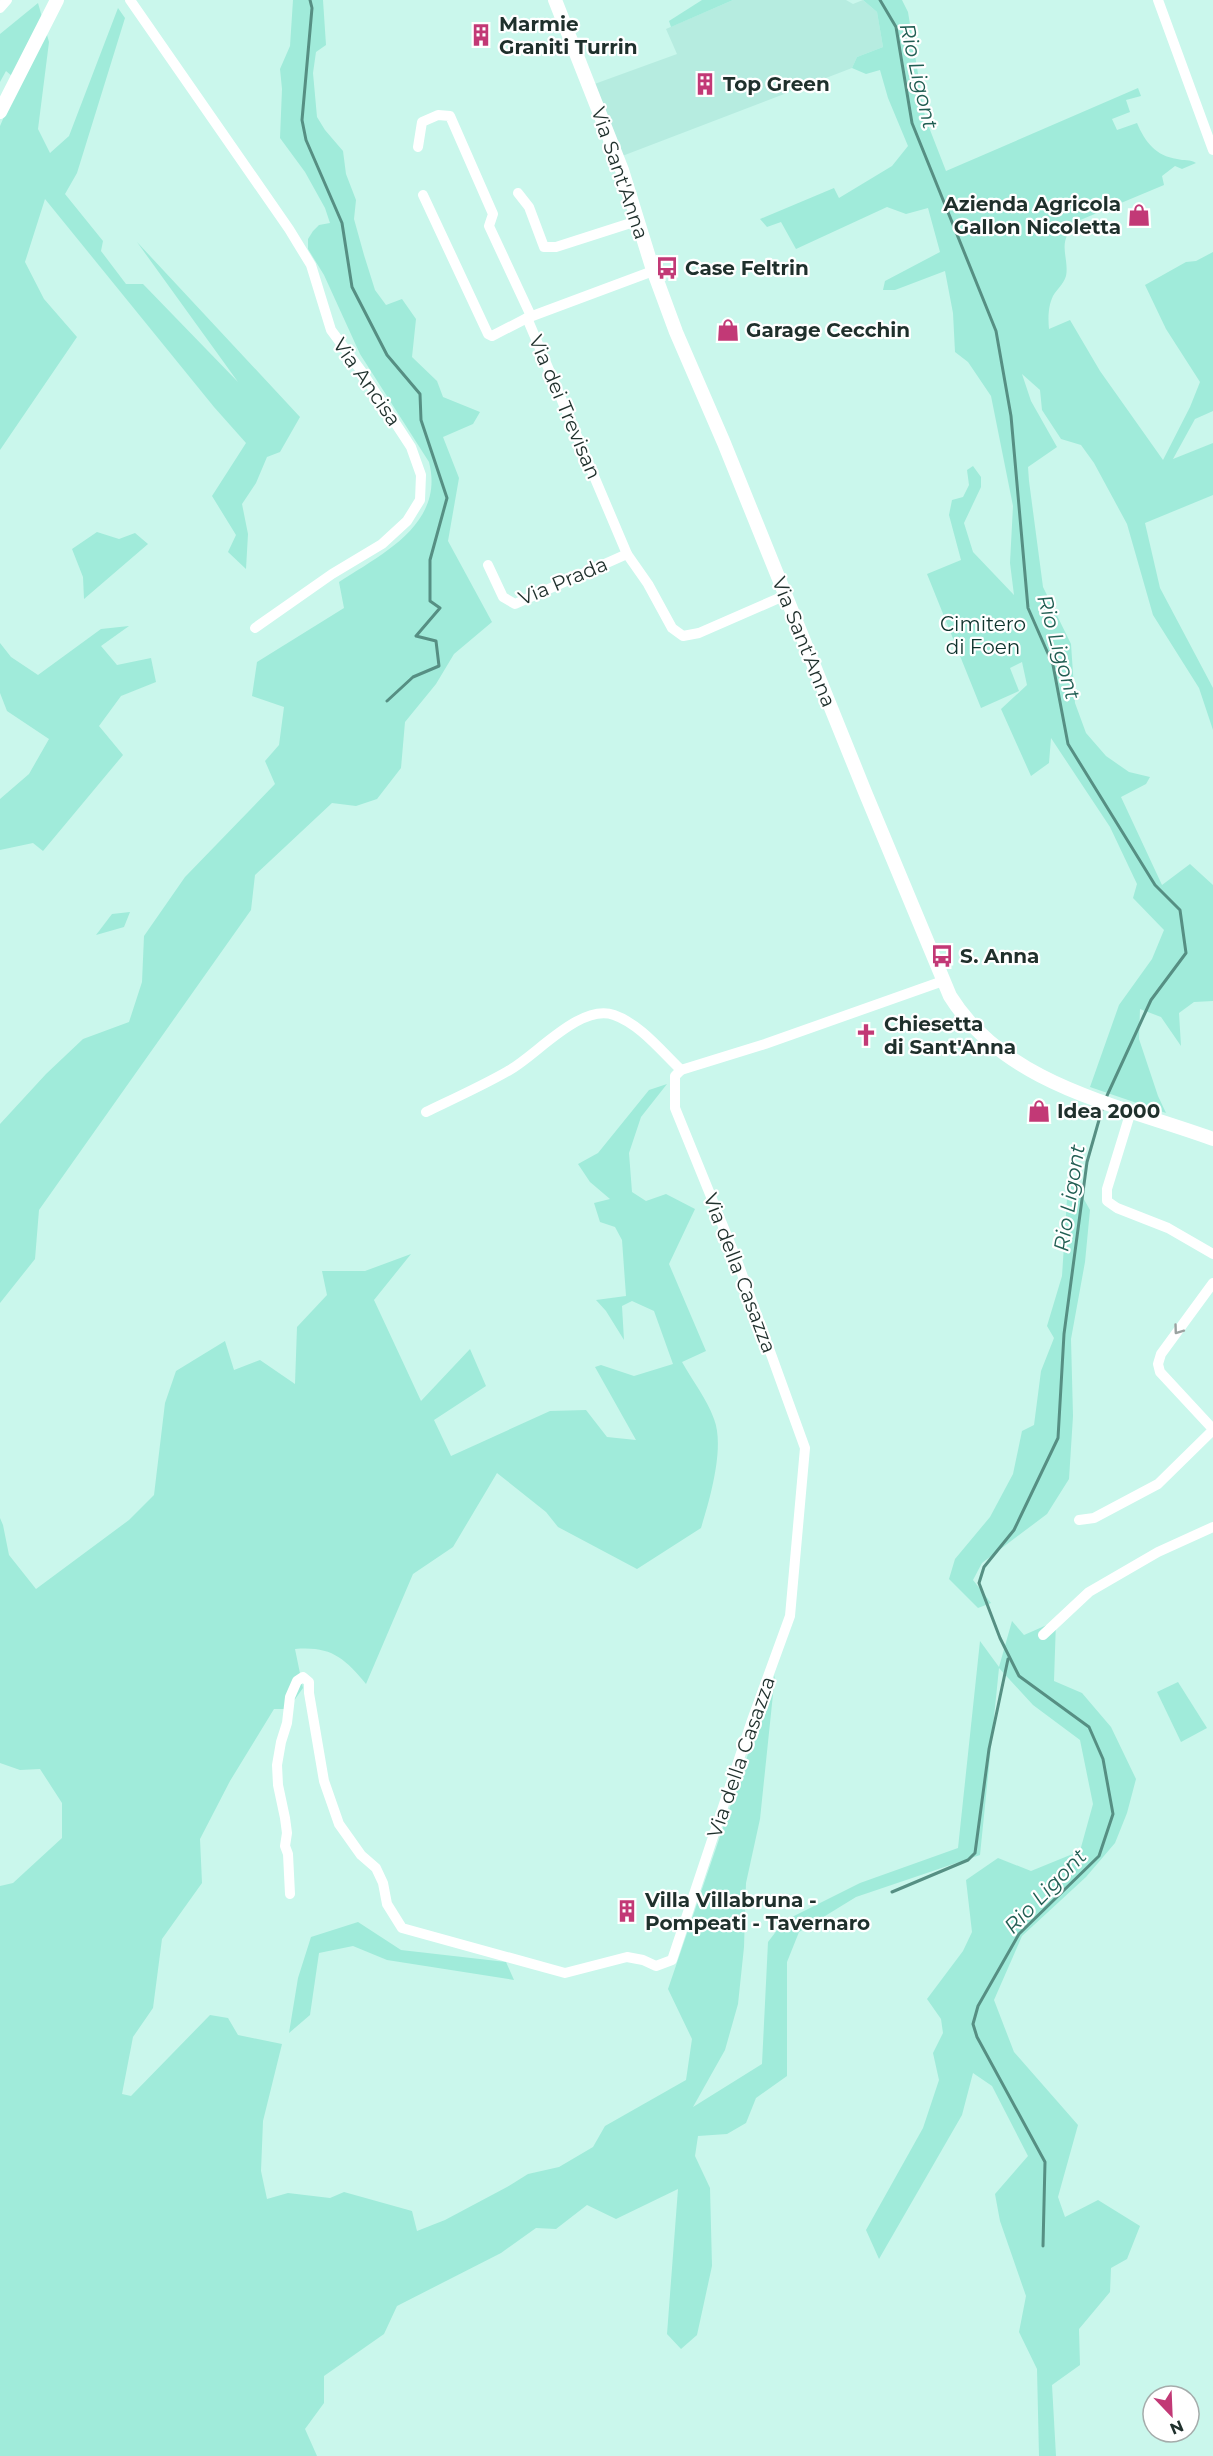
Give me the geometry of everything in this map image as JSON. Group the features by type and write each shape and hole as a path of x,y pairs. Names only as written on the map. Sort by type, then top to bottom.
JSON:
{"main road":[{"path":"0,112 57,0"},
{"name":"Via Sant'Anna","path":"555,0 622,170 653,271 676,332 943,981 970,1024 1023,1067 1092,1098 1213,1139"}],"street":[{"path":"0,8 7,0"},
{"name":"Via Ancisa","path":"130,0 305,256 321,293 331,330 362,372 411,447 421,475 420,500 407,521 382,544 332,574 255,628"},
{"path":"1158,0 1166,16 1213,150"},
{"path":"418,147 422,122 438,116 450,116 493,214 489,226 529,317 492,336 488,334 423,195"},
{"path":"518,193 529,207 544,247 556,247 637,220"},
{"name":"Via dei Trevisan","path":"627,554 529,317 653,271"},
{"name":"Via Prada","path":"488,565 503,597 515,604 627,554 648,584 672,628 683,636 699,633 786,595"},
{"path":"426,1112 510,1070 566,1027 594,1014 613,1014 632,1024 681,1070 765,1044 943,981"},
{"name":"Via della Casazza","path":"290,1894 288,1854 285,1846 287,1833 278,1785 277,1765 287,1723 290,1697 297,1682 303,1677 309,1682 324,1781 339,1824 361,1856 376,1868 383,1883 387,1904 402,1928 565,1973 627,1957 643,1960 656,1966 672,1960 751,1723 790,1616 805,1448 738,1263 675,1108 675,1076 681,1070"},
{"path":"1131,1111 1106,1193 1108,1203 1168,1228 1213,1254"},
{"path":"1078,1520 1094,1518 1158,1484 1213,1430 1160,1372 1158,1364 1161,1354 1213,1283"},
{"path":"1043,1635 1089,1592 1158,1552 1213,1527"}],"shaded area":[{"path":"733,0 846,0 853,4 863,0 877,12 883,47 857,57 852,68 617,158 589,86 677,54 666,29"}],"green space":[{"path":"293,0 323,0 326,45 316,52 313,73 317,117 343,151 346,174 356,200 354,219 375,290 386,305 402,299 416,319 412,357 437,381 443,397 480,412 473,424 443,437 459,478 448,541 492,622 454,654 436,684 405,722 401,768 377,799 356,806 332,803 255,875 251,910 39,1210 35,1259 0,1303 0,1124 46,1074 83,1039 129,1022 142,982 144,936 185,877 275,784 265,761 279,745 284,707 252,696 257,662 344,608 339,582 391,548 406,535 419,520 428,503 431,484 429,462 360,354 324,275 308,249 308,239 313,231 319,225 330,223 325,208 305,172 280,138 282,89 280,69 290,46"},
{"path":"702,0 733,0 671,27 669,21"},
{"name":"Cimitero di Foen","path":"863,0 902,0 908,12 925,117 946,171 1138,88 1141,96 1126,100 1130,112 1112,119 1117,130 1137,123 1148,142 1157,151 1163,155 1196,163 1182,169 1175,166 1162,176 1164,185 1066,226 1068,234 1065,244 1066,276 1051,300 1048,321 1049,329 1070,320 1100,371 1163,460 1200,382 1166,329 1145,285 1186,262 1196,261 1213,252 1213,411 1195,419 1173,459 1213,443 1213,495 1145,523 1160,588 1213,688 1213,730 1199,688 1153,615 1127,524 1094,463 1081,445 1061,439 1042,410 1040,390 1022,374 1031,401 1057,447 1028,467 1029,481 1043,587 1071,644 1075,703 1086,733 1106,756 1129,772 1150,777 1146,784 1121,797 1162,885 1190,864 1213,885 1213,1001 1194,1002 1179,1013 1181,1046 1161,1017 1140,1009 1139,1039 1166,1113 1090,1087 1119,1005 1152,959 1164,930 1133,898 1137,884 1110,827 1051,738 1049,763 1031,776 1001,709 1027,685 1022,662 1010,668 1019,691 981,708 927,574 961,560 949,515 952,500 963,497 969,485 967,470 973,466 981,477 981,487 964,523 973,552 1014,595 1010,563 1013,506 991,396 968,362 955,352 953,313 945,271 895,290 883,290 885,281 940,252 928,208 906,214 887,207 796,249 781,222 767,227 760,219 834,188 839,198 892,166 908,146 888,98 880,70 866,74 852,68 857,57 883,47 877,12"},
{"path":"38,3 49,42 38,129 50,153 69,136 118,8 125,18 77,173 65,194 103,241 101,251 126,284 143,284 238,382 137,242 300,417 280,452 267,457 256,483 242,504 248,534 246,569 228,552 236,535 212,496 246,443 214,407 45,199 25,262 44,299 77,337 0,450 0,126 19,82 6,71 0,82 0,34"},
{"path":"97,532 119,539 135,533 148,544 84,599 83,577 72,549"},
{"path":"129,626 101,646 117,665 151,658 156,682 121,696 99,726 123,755 43,851 33,843 0,850 0,799 29,774 49,739 7,711 0,693 0,643 11,657 38,675 101,629"},
{"path":"130,912 124,927 96,935 112,914"},
{"path":"667,1084 641,1117 629,1153 632,1192 646,1201 666,1194 695,1209 669,1264 706,1351 682,1362 707,1404 717,1431 715,1473 701,1528 637,1569 558,1527 546,1512 497,1473 453,1547 413,1574 366,1684 351,1667 335,1655 318,1649 295,1649 303,1688 288,1709 274,1709 230,1781 200,1839 202,1883 162,1939 153,2008 133,2037 122,2094 131,2096 210,2015 228,2018 238,2035 282,2044 263,2121 261,2171 267,2199 288,2193 330,2198 344,2192 412,2211 417,2231 445,2220 528,2174 559,2167 593,2147 605,2126 686,2080 692,2039 668,1989 775,1675 760,1819 746,1883 744,1947 738,2004 725,2050 693,2107 762,2064 768,1942 784,1921 860,1883 958,1848 980,1641 999,1667 1012,1621 1024,1635 1056,1621 1054,1681 1082,1693 1111,1727 1136,1779 1127,1813 1115,1843 1086,1877 1022,1936 994,2000 1014,2052 1078,2125 1058,2197 1065,2217 1098,2200 1140,2226 1127,2259 1111,2268 1110,2292 1079,2329 1080,2365 1052,2385 1056,2456 1039,2456 1037,2369 1019,2332 1026,2296 1000,2221 995,2194 1028,2156 992,2086 973,2073 962,2115 879,2259 866,2230 923,2128 939,2080 933,2053 943,2033 941,2019 927,1999 963,1951 972,1932 966,1880 998,1858 1031,1871 1080,1851 1093,1804 1080,1740 1033,1705 999,1668 980,1855 856,1897 799,1932 787,1962 787,2076 756,2098 746,2123 727,2134 698,2136 695,2156 710,2188 712,2266 697,2335 681,2349 667,2334 678,2189 616,2219 587,2205 556,2229 536,2228 501,2253 397,2306 384,2334 324,2376 324,2403 305,2429 317,2456 0,2456 0,1886 13,1883 62,1838 62,1803 40,1769 20,1770 0,1763 0,1518 9,1555 36,1589 129,1520 154,1495 165,1403 176,1371 225,1341 234,1370 260,1360 295,1384 297,1327 327,1295 322,1271 365,1271 411,1254 374,1300 421,1401 470,1349 486,1386 434,1420 451,1456 550,1411 586,1410 607,1437 636,1440 595,1367 601,1365 634,1376 673,1364 654,1311 632,1301 622,1306 624,1340 606,1311 596,1300 626,1296 622,1240 615,1227 600,1222 594,1203 610,1199 590,1182 578,1164 598,1153 649,1090"},
{"path":"1073,1180 1090,1210 1085,1262 1071,1339 1073,1416 1069,1479 1047,1514 982,1563 973,1580 991,1603 978,1608 949,1579 955,1559 990,1517 1013,1474 1022,1431 1034,1425 1041,1371 1054,1338 1047,1326 1062,1276 1067,1199"},
{"path":"1178,1682 1207,1728 1181,1742 1157,1692"},
{"path":"358,1922 401,1950 506,1962 514,1980 387,1960 353,1946 319,1953 310,2015 289,2033 298,1978 311,1937"}],"waterway":[{"path":"310,0 312,8 302,120 306,140 342,223 352,287 387,355 420,394 421,420 447,498 430,560 430,601 440,608 416,636 436,641 439,666 413,677 387,701"},
{"name":"Rio Ligont","path":"880,0 896,27 912,123 996,331 1011,416 1028,608 1053,665 1068,744 1155,885 1180,910 1186,953 1151,1000 1105,1100"},
{"name":"Rio Ligont","path":"1043,2246 1045,2162 977,2037 973,2024 978,2006 1019,1934 1099,1856 1113,1814 1103,1759 1089,1727 1019,1676 1000,1638 979,1583 984,1567 1014,1530 1058,1438 1064,1334 1087,1162 1103,1106"},
{"path":"892,1892 968,1860 975,1853 989,1749 1008,1659"}],"place":[{"name":"Marmie Graniti Turrin","path":"481,35"},
{"name":"Top Green","path":"705,84"},
{"name":"Azienda Agricola Gallon Nicoletta","path":"1139,215"},
{"name":"Case Feltrin","path":"667,268"},
{"name":"Garage Cecchin","path":"728,330"},
{"name":"S. Anna","path":"942,956"},
{"name":"Chiesetta di Sant'Anna","path":"866,1035"},
{"name":"Idea 2000","path":"1039,1111"},
{"name":"Villa Villabruna - Pompeati - Tavernaro","path":"627,1911"}]}
